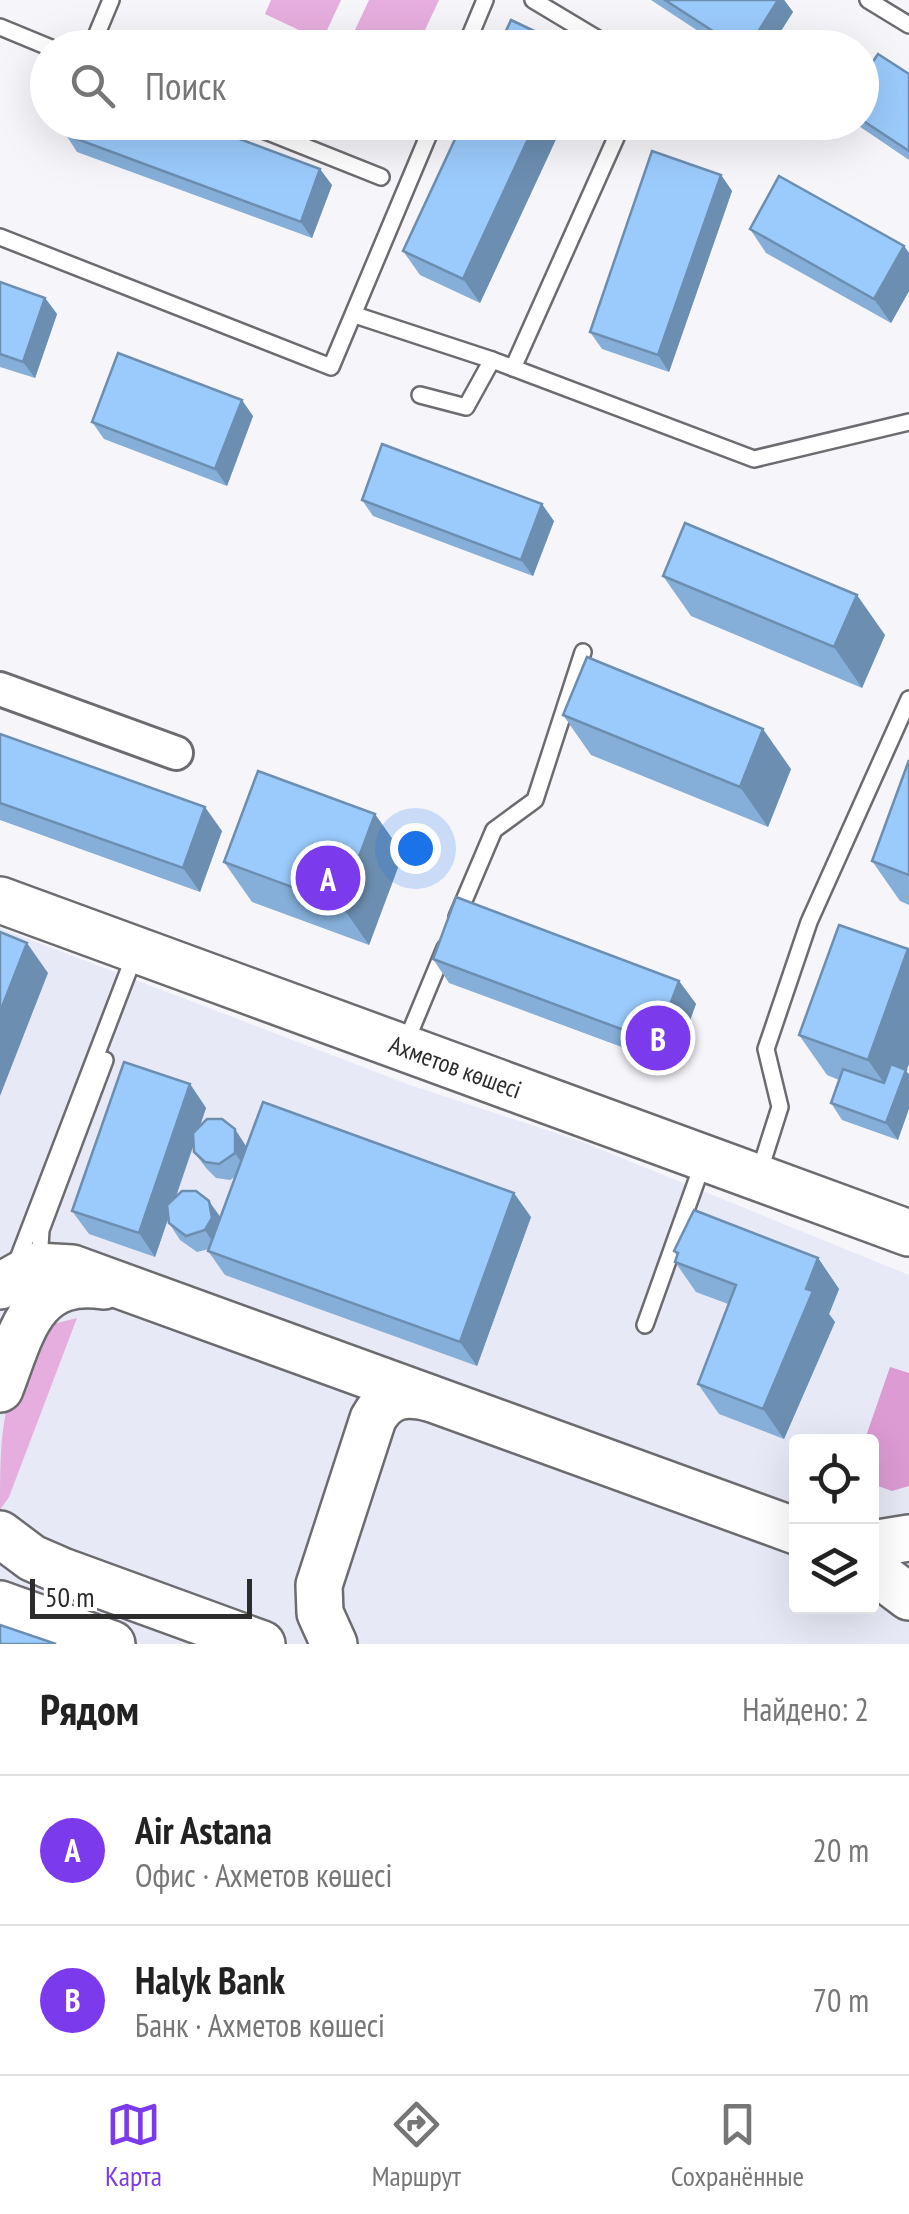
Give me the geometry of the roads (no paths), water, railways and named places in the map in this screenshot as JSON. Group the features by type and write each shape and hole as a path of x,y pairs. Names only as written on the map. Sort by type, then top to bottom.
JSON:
{"street":[{"path":"0,688 176,753"},
{"name":"Ахметов көшесі","path":"0,900 909,1232"},
{"path":"0,1286 36,1266 72,1268 789,1528"},
{"path":"0,1389 24,1327 50,1294 88,1283 145,1295"},
{"path":"334,1644 320,1613 318,1585 373,1419 382,1405 400,1395 431,1398"},
{"path":"0,1534 32,1558 62,1571 262,1644"},
{"path":"879,1543 909,1538"},
{"path":"879,1574 909,1597"},
{"path":"0,1604 112,1644"}],"lane":[{"path":"98,30 111,0"},
{"path":"472,30 485,0"},
{"path":"533,0 582,30"},
{"path":"868,0 909,25"},
{"path":"0,27 30,39"},
{"path":"288,140 381,177"},
{"path":"0,237 331,367 427,140"},
{"path":"513,368 615,140"},
{"path":"355,315 492,360 754,458 909,422"},
{"path":"420,394 466,408 492,360"},
{"path":"404,1046 494,830 534,800 583,652"},
{"path":"757,1176 780,1107 766,1049 809,922 909,700"},
{"path":"72,1268 43,1254 41,1230 141,952"},
{"path":"0,1286 16,1264 141,952"},
{"path":"645,1326 704,1157"}],"place":[{"name":"Air Astana","path":"328,878"},
{"name":"Halyk Bank","path":"658,1038"}]}
